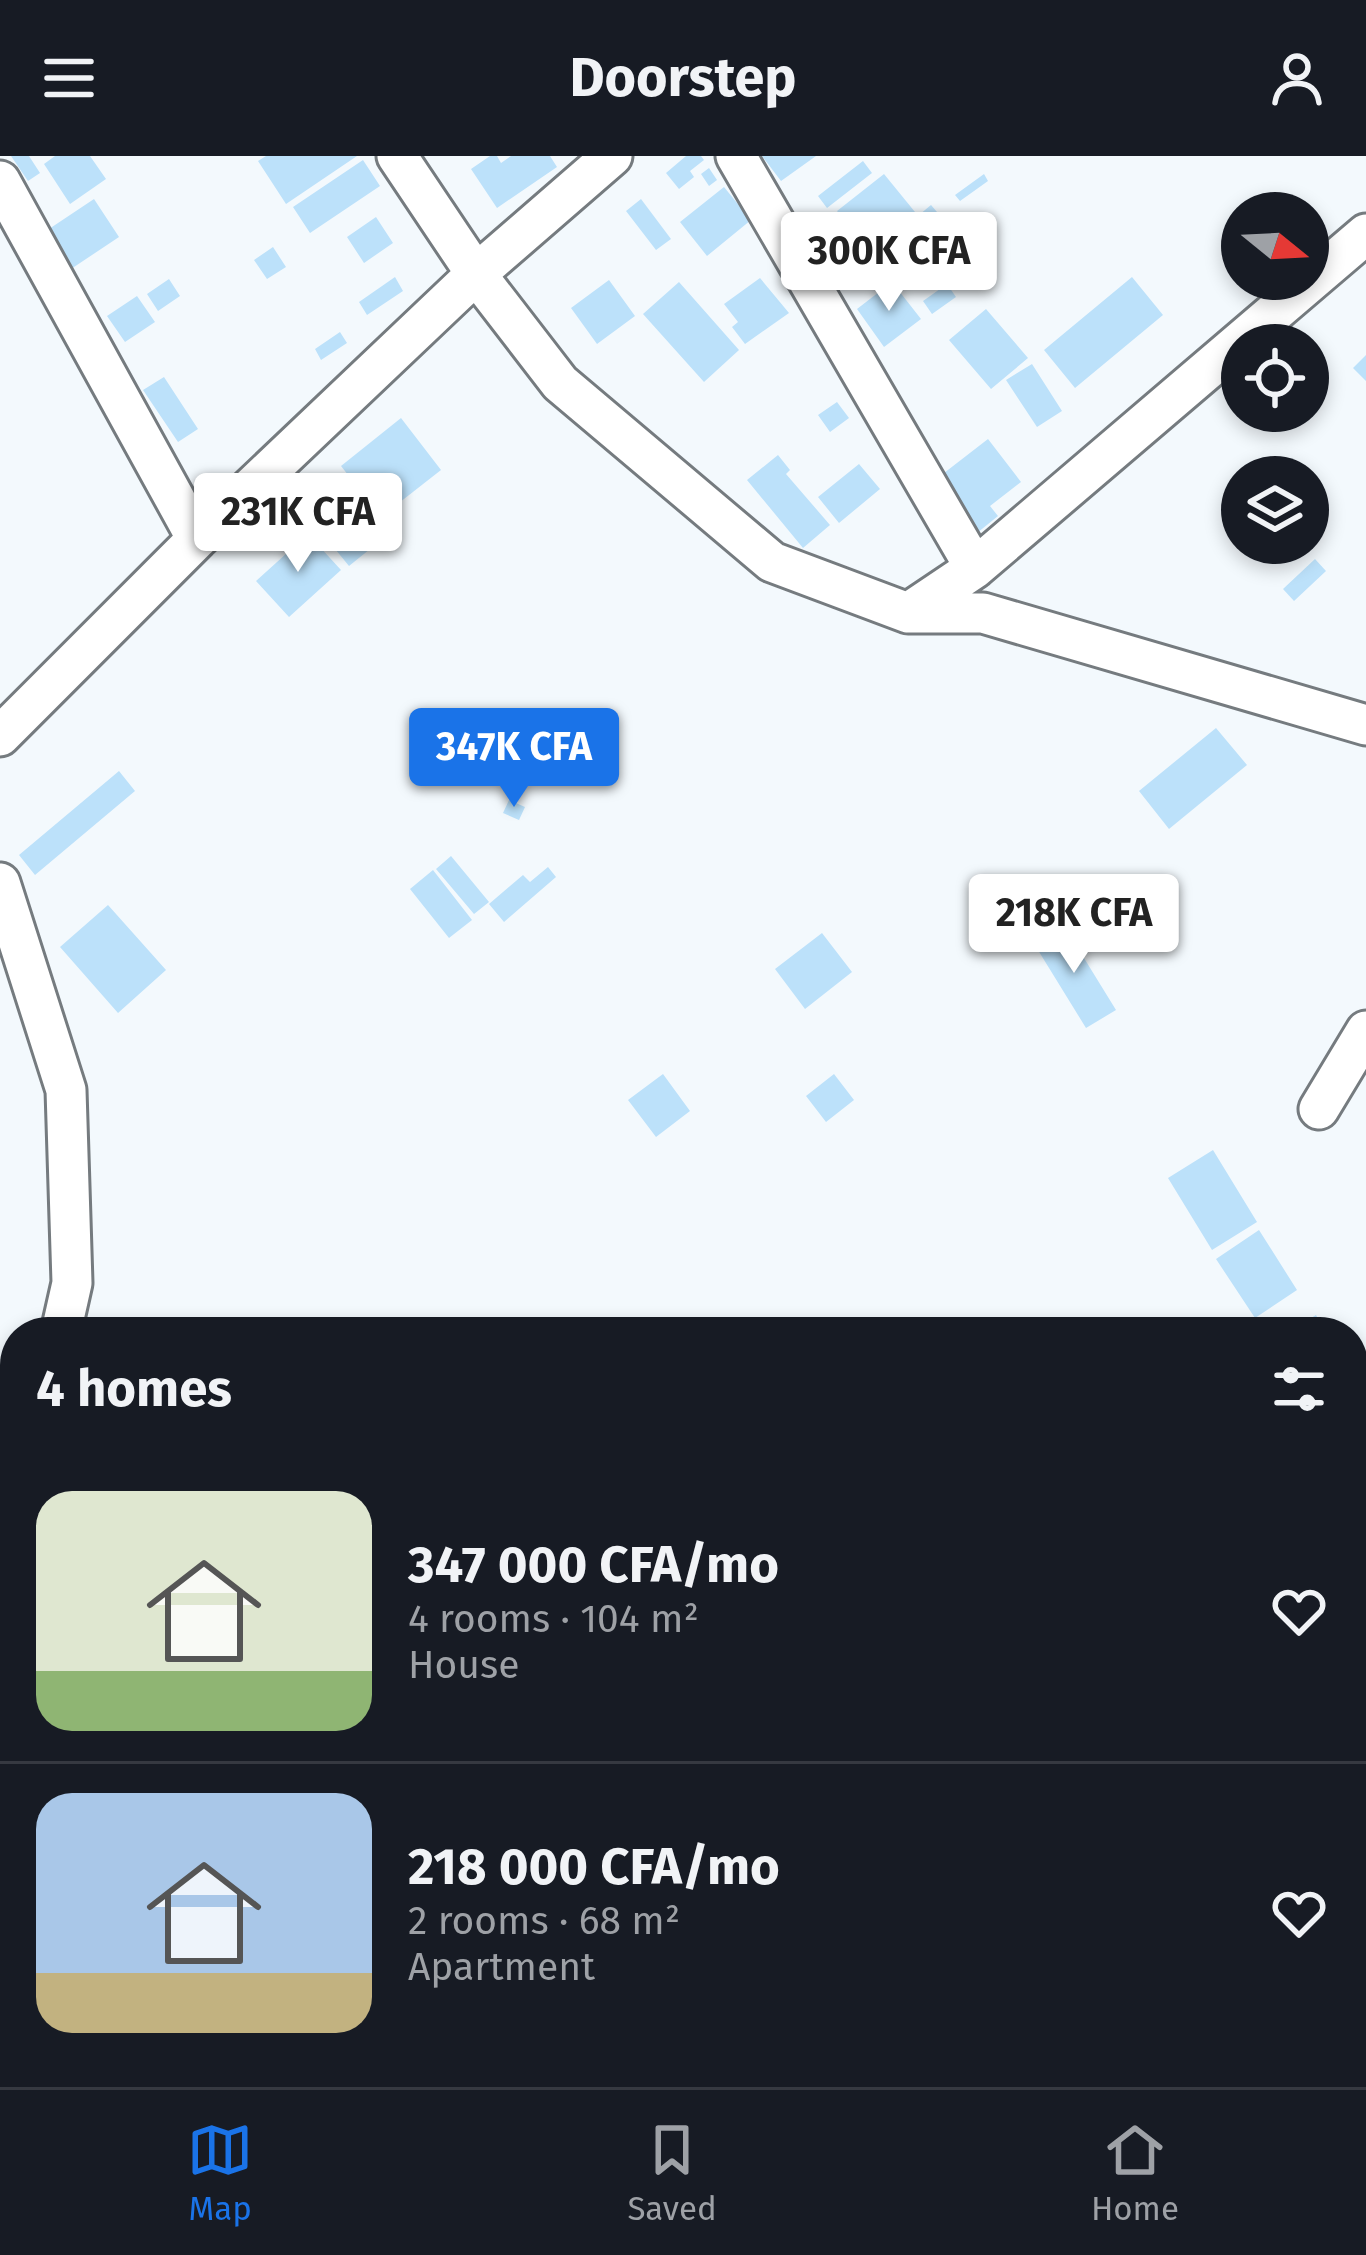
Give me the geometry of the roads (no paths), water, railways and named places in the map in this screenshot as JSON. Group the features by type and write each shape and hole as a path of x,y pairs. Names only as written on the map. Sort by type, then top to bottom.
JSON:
{"street":[{"path":"397,156 476,274 560,383 772,562 908,614 983,613 1366,724"},
{"path":"0,736 197,538 476,274 612,156"},
{"path":"736,156 975,568"},
{"path":"0,181 197,538"},
{"path":"908,614 975,568 1366,234"},
{"path":"0,883 66,1090 71,1283 65,1317"},
{"path":"1319,1109 1366,1031"}]}
